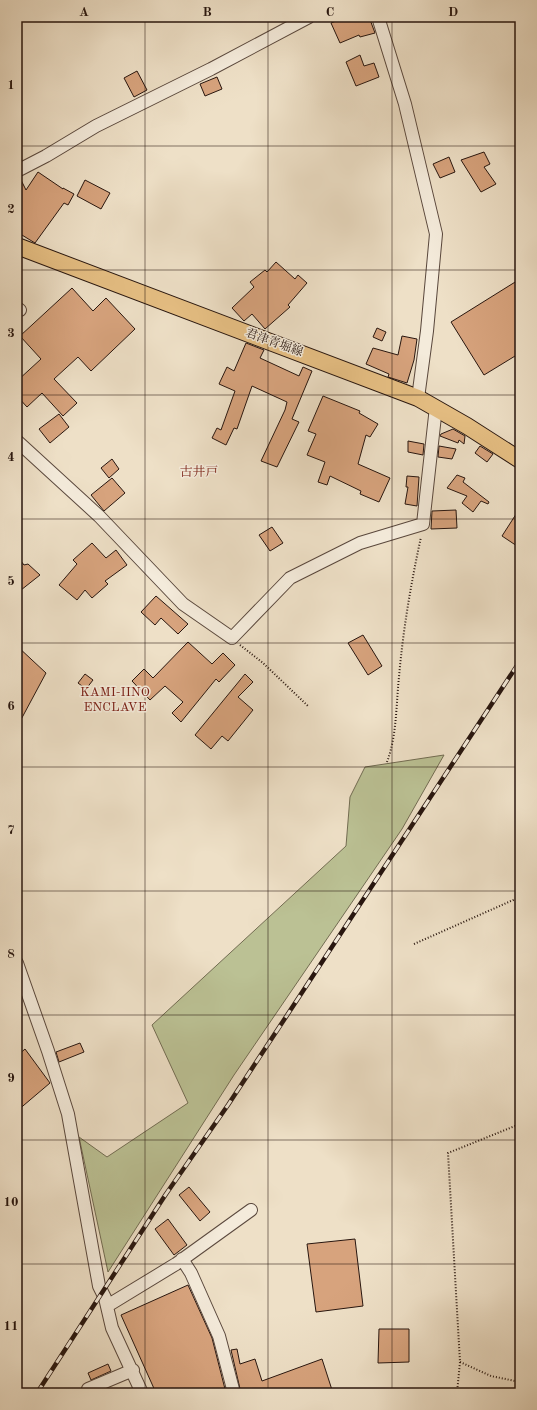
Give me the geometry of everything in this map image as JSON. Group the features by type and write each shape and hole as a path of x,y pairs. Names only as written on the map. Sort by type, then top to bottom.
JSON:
{"main road":[{"name":"君津青堀線","path":"17,246 418,398 520,460"}],"street":[{"path":"17,171 46,156 96,126 211,69 309,17"},
{"path":"378,17 405,104 436,234 427,331 418,398"},
{"path":"17,441 99,516 183,604 232,638 290,578 360,543 423,524 436,408"},
{"path":"17,963 48,1051 68,1114 99,1286 107,1306 112,1328 133,1370 142,1393"},
{"path":"107,1306 182,1259 251,1210"},
{"path":"182,1259 191,1273 219,1336 234,1393"},
{"path":"88,1389 133,1370"}],"path":[{"path":"17,52 21,71 17,86"},
{"path":"387,762 393,747 399,676 412,579 423,524"},
{"path":"232,638 263,663 308,706"},
{"path":"414,944 520,897"},
{"path":"457,1393 460,1362 448,1153 520,1124"},
{"path":"460,1362 491,1376 520,1382"}],"green space":[{"path":"444,755 402,829 234,1075 108,1272 79,1137 107,1157 188,1103 152,1025 346,846 350,797 365,767"}],"building":[{"path":"346,17 369,17 375,33 360,37 359,35 340,43 331,23"},
{"path":"360,55 364,66 374,63 379,77 356,86 346,62"},
{"path":"137,71 147,90 134,97 124,78"},
{"path":"217,77 222,89 205,96 200,84"},
{"path":"484,152 490,164 484,167 496,184 481,192 461,160"},
{"path":"449,157 455,172 440,178 433,164"},
{"path":"38,172 63,189 74,194 68,205 64,203 35,243 17,232 17,178 20,178 26,190"},
{"path":"85,180 110,193 101,209 77,196"},
{"path":"276,262 295,279 298,275 307,283 288,305 290,307 265,329 252,314 244,321 232,308 254,287 250,282 265,270 267,272"},
{"path":"520,279 520,353 484,375 451,322"},
{"path":"72,288 93,311 106,298 135,329 91,371 78,357 54,379 77,403 63,416 42,393 27,407 17,396 17,381 41,359 20,336"},
{"path":"377,328 386,332 382,341 373,337"},
{"path":"402,336 417,339 414,360 407,383 388,377 389,374 366,364 373,348 398,355"},
{"path":"246,343 264,350 260,358 299,376 303,367 312,371 292,419 299,422 277,467 261,461 285,410 287,402 252,386 237,429 234,428 226,445 212,438 217,428 221,430 235,391 219,384 227,367 234,371"},
{"path":"323,396 360,411 359,413 378,424 370,437 366,435 358,464 390,478 379,502 360,494 361,491 330,476 327,485 318,482 325,462 307,455 316,434 308,431"},
{"path":"59,414 69,427 50,443 39,429"},
{"path":"453,429 465,436 464,444 459,440 458,443 440,436 441,434"},
{"path":"408,441 424,444 423,455 408,452"},
{"path":"439,446 456,449 452,459 438,457"},
{"path":"480,446 493,454 487,462 475,453"},
{"path":"112,459 119,469 109,478 101,468"},
{"path":"457,475 465,478 463,482 489,502 488,504 481,501 473,512 462,503 467,496 447,488"},
{"path":"407,476 419,477 417,506 405,504 408,487 406,487"},
{"path":"112,478 125,493 104,511 91,495"},
{"path":"520,508 520,548 502,536"},
{"path":"456,510 457,528 431,529 432,511"},
{"path":"272,527 283,543 270,551 259,535"},
{"path":"92,543 106,558 116,550 127,565 105,581 108,584 92,598 85,590 77,600 59,585 77,564 73,560"},
{"path":"17,556 24,565 28,564 40,575 21,590 17,585"},
{"path":"156,596 188,624 178,634 161,618 155,625 141,612"},
{"path":"363,635 382,666 368,675 348,643"},
{"path":"188,642 212,664 223,653 235,665 219,682 216,679 181,722 172,713 183,702 165,686 150,700 132,681 144,669 153,678"},
{"path":"17,646 46,673 17,727"},
{"path":"85,674 93,680 86,689 78,683"},
{"path":"245,674 253,682 238,697 253,710 228,741 222,736 211,749 195,735"},
{"path":"80,1043 84,1052 59,1062 56,1052"},
{"path":"25,1049 50,1083 17,1111 17,1056"},
{"path":"189,1187 210,1212 200,1221 179,1195"},
{"path":"168,1219 187,1245 174,1255 155,1229"},
{"path":"355,1239 363,1306 316,1312 307,1244"},
{"path":"188,1285 212,1338 226,1393 156,1393 121,1315"},
{"path":"379,1329 409,1329 409,1362 378,1363"},
{"path":"237,1349 240,1364 255,1359 262,1381 322,1359 333,1393 241,1393 231,1350"},
{"path":"108,1364 111,1371 91,1380 88,1373"}],"railway":[{"path":"37,1393 166,1194 228,1105 520,661"}],"district":[{"name":"古井戸","path":"199,472"},
{"name":"KAMI-IINO ENCLAVE","path":"115,700"}]}
